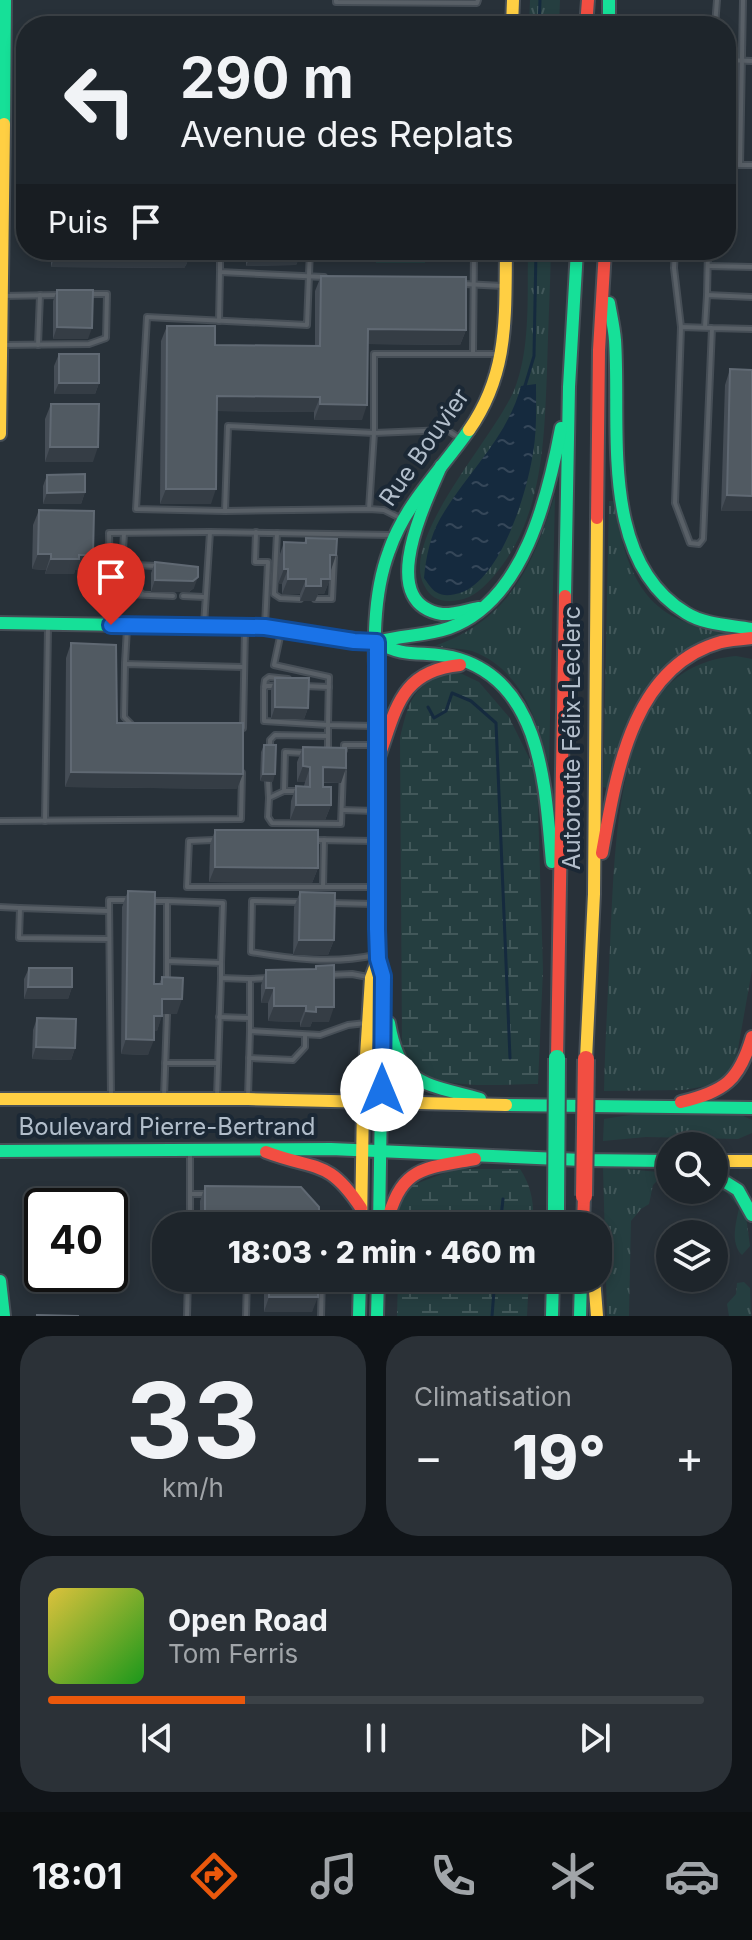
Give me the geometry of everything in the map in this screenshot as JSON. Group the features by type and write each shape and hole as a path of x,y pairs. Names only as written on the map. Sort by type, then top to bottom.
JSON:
{"main road":[{"path":"0,434 5,0"},
{"name":"Rue Bouvier","path":"379,1212 383,993 378,957 376,842 380,591 394,535 402,519 488,400 502,354 506,260"},
{"name":"Autoroute Félix-Leclerc","path":"556,1212 569,387 576,260"},
{"name":"Autoroute Félix-Leclerc","path":"584,1212 586,1059 594,894 599,350 605,260"},
{"path":"605,272 615,341 620,486 635,557 648,582 687,615 752,629"},
{"path":"0,623 245,626 377,642 394,636 436,633 461,623 500,590 524,551 545,504 569,387"},
{"path":"441,466 407,556 408,582 422,604 435,612 448,614 480,608"},
{"path":"594,894 620,763 644,704 671,669 694,653 718,643 752,638"},
{"path":"377,642 395,653 436,653 478,665 509,692 531,730 539,760 559,939"},
{"path":"377,754 397,706 414,679 439,667 478,665"},
{"name":"Rue Bouvier","path":"361,1212 363,1103 371,978 378,957"},
{"path":"383,993 392,1049 405,1072 426,1083 495,1104"},
{"path":"662,1107 703,1097 731,1083 742,1068 752,1037"},
{"name":"Boulevard Pierre-Bertrand","path":"0,1099 248,1099 752,1108"},
{"path":"263,1150 283,1160 314,1164 332,1171 346,1183 361,1208"},
{"name":"Boulevard Pierre-Bertrand","path":"0,1151 362,1150 656,1161"},
{"path":"391,1212 402,1182 416,1172 491,1156"},
{"path":"728,1161 752,1161"},
{"path":"728,1183 747,1201 752,1215"},
{"path":"0,1281 4,1316"},
{"path":"359,1316 360,1292"},
{"path":"377,1316 378,1292"},
{"path":"550,1316 552,1292"},
{"path":"580,1316 581,1292"},
{"path":"595,1292 597,1316"}],"lane":[{"path":"336,0 462,3 477,3 478,0"},
{"path":"740,165 743,0"},
{"path":"736,61 752,61"},
{"path":"736,165 752,165"},
{"path":"219,321 220,260"},
{"path":"310,260 307,325 147,317 136,509 369,509 384,510 402,519"},
{"path":"473,353 474,260"},
{"path":"674,260 681,327 675,503 690,543 699,544 703,539 708,260"},
{"path":"708,266 752,267"},
{"path":"220,272 330,277"},
{"path":"457,283 506,286"},
{"path":"1,345 89,344 106,338 107,294 81,295"},
{"path":"38,345 40,295"},
{"path":"1,296 68,295"},
{"path":"707,295 752,297"},
{"path":"681,327 752,329"},
{"path":"369,509 374,433 374,354 502,354"},
{"path":"225,511 228,426 374,433 447,430 461,439"},
{"path":"204,626 210,532"},
{"path":"256,532 255,562 268,562 274,665 329,677 328,753"},
{"path":"142,725 130,724 124,717 125,664 109,564 109,533 394,535"},
{"path":"124,533 121,584 127,594 173,596"},
{"path":"277,533 274,594 280,598 300,599"},
{"path":"315,599 332,599 335,551"},
{"path":"109,564 165,566"},
{"path":"122,573 145,597"},
{"path":"183,596 205,597"},
{"path":"45,821 48,625"},
{"path":"243,742 245,626"},
{"path":"125,664 243,667"},
{"path":"329,687 295,686 283,677 269,677 265,680 264,721 377,726"},
{"path":"231,727 243,727"},
{"path":"269,753 270,740 275,735 328,736"},
{"path":"344,753 344,745 377,754"},
{"path":"284,791 285,752 312,753"},
{"path":"268,781 268,817 272,823 341,824 343,767"},
{"path":"0,821 241,819 242,773"},
{"path":"269,798 284,791 304,792"},
{"path":"330,793 342,793"},
{"path":"342,810 376,812"},
{"path":"219,840 189,841 187,887 323,887 377,896"},
{"path":"309,840 376,842"},
{"path":"323,887 324,840"},
{"path":"321,902 377,896"},
{"path":"111,1100 109,900 223,903 217,1099"},
{"path":"167,901 167,991"},
{"path":"307,902 252,901 251,952 277,957 378,957"},
{"path":"0,907 108,911"},
{"path":"20,908 19,938 108,939"},
{"path":"167,961 221,963"},
{"path":"321,976 352,974 371,978"},
{"path":"221,978 278,978"},
{"path":"248,1099 250,979"},
{"path":"164,1100 167,1015"},
{"path":"219,1017 250,1018"},
{"path":"250,1031 320,1035 348,1025 368,1023"},
{"path":"249,1058 293,1060 305,1047 305,1034"},
{"path":"165,1063 218,1063"},
{"path":"190,1151 190,1212"},
{"path":"190,1194 221,1194"},
{"path":"187,1316 188,1292"},
{"path":"246,1316 247,1292"},
{"path":"321,1316 322,1292"}],"green space":[{"path":"530,0 560,0 559,16 529,16"},
{"path":"376,260 425,260 425,263 376,263"},
{"path":"528,260 551,260 542,453 531,505 510,554 493,577 469,597 443,601 430,594 424,585 420,565 425,541 453,486 515,388 524,355"},
{"path":"555,494 549,765 532,713 515,683 503,670 472,651 435,646 461,635 482,621 515,587 538,544"},
{"path":"609,501 614,501 625,550 643,590 657,605 675,617 697,626 725,630 724,635 699,642 678,655 661,672 636,716 609,788 603,787"},
{"path":"736,656 752,659 752,970 736,1060 728,1074 711,1085 684,1090 604,1091 616,847 626,775 636,742 649,712 673,681 698,665"},
{"path":"448,672 460,673 479,682 509,717 537,774 543,970 538,1084 489,1085 434,1079 409,1064 402,1046 400,738 409,706 419,690"},
{"path":"636,1114 741,1115 752,1120 752,1133 738,1139 728,1139 728,1132 656,1132 656,1137 603,1141 604,1119"},
{"path":"603,1167 656,1172 649,1204 631,1221 629,1316 607,1316 606,1292 612,1292 612,1212 604,1212"},
{"path":"455,1169 520,1169 527,1182 533,1212 399,1212 399,1200 413,1185"},
{"path":"728,1189 744,1201 750,1246 742,1255 735,1239 739,1208 728,1194"},
{"path":"744,1282 750,1288 751,1316 729,1316 727,1304 736,1294 737,1283"},
{"path":"398,1292 528,1292 527,1316 397,1316"}],"water":[{"path":"536,384 533,453 525,490 510,533 488,571 475,585 460,593 439,594 424,578 429,547 437,526 450,502 506,423 521,386"}],"building":[{"path":"321,276 466,277 466,330 368,329 367,405 320,404 320,397 217,396 216,489 166,489 167,326 215,326 215,345 320,346"},
{"path":"57,290 93,290 92,328 57,327"},
{"path":"59,354 99,354 99,383 59,383"},
{"path":"730,369 752,370 752,496 727,495"},
{"path":"51,404 99,404 98,447 50,447"},
{"path":"85,474 85,492 47,493 47,475"},
{"path":"39,510 94,511 93,555 79,555 79,559 51,559 51,554 38,554"},
{"path":"306,538 337,539 336,555 330,555 330,579 321,579 321,586 306,586 306,579 288,579 288,569 284,569 284,542 306,543"},
{"path":"155,562 198,567 198,577 193,581 155,580"},
{"path":"71,643 116,645 117,723 243,723 243,774 71,772"},
{"path":"275,678 309,678 308,708 275,707"},
{"path":"264,745 276,745 275,774 263,774"},
{"path":"303,747 346,748 346,768 323,767 323,787 331,787 331,805 296,805 296,786 310,787 310,767 303,766"},
{"path":"215,830 318,830 318,868 215,867"},
{"path":"128,891 155,892 154,984 162,984 162,977 183,978 182,999 162,999 162,1016 154,1016 154,1040 126,1039"},
{"path":"300,892 335,893 334,940 299,940"},
{"path":"334,965 334,1007 316,1007 316,1012 306,1011 306,1006 274,1006 274,988 266,988 266,970 316,969 316,966"},
{"path":"29,968 72,968 72,987 28,987"},
{"path":"37,1018 76,1019 75,1048 36,1047"},
{"path":"205,1186 301,1187 319,1207 319,1212 205,1212"},
{"path":"269,1292 318,1292 318,1297 269,1297"}],"waterway":[{"path":"539,16 540,0"},
{"path":"524,389 534,356 536,260"},
{"path":"428,707 434,718 446,711 452,693 471,701 496,723 510,1058"},
{"path":"502,1212 503,1199"},
{"path":"492,1316 494,1292"}],"traffic: fast":[{"path":"4,124 5,0"},
{"path":"609,0 609,16"},
{"path":"565,596 569,387 576,260"},
{"path":"609,303 615,340 620,489 626,526 639,560 658,590 686,613 710,622 752,629"},
{"path":"377,642 449,628 475,614 496,595 514,571 540,514 561,428"},
{"path":"379,1212 383,976 378,959 377,932 375,640 378,595 389,551 404,518 469,430"},
{"path":"441,466 417,525 411,549 408,571 411,591 422,606 442,614 479,608"},
{"path":"0,623 259,627 377,642"},
{"path":"377,642 398,651 459,659 487,672 508,691 523,715 542,773 552,862"},
{"path":"389,1023 400,1060 408,1071 430,1085 480,1099"},
{"path":"556,1210 557,1058"},
{"path":"506,1105 752,1108"},
{"path":"0,1151 331,1149 656,1161"},
{"path":"728,1184 738,1190 752,1215"},
{"path":"0,1281 4,1316"},
{"path":"359,1316 360,1292"},
{"path":"377,1316 378,1292"},
{"path":"552,1316 553,1292"},
{"path":"580,1316 581,1292"}],"traffic: slow":[{"path":"512,16 513,0"},
{"path":"0,434 4,124"},
{"path":"469,430 492,387 498,366 504,321 506,260"},
{"path":"586,1059 594,894 597,518"},
{"path":"361,1212 363,1103 371,978 378,959"},
{"path":"0,1099 248,1099 506,1105"},
{"path":"728,1161 752,1161"},
{"path":"595,1292 597,1316"}],"traffic: jam":[{"path":"587,16 588,0"},
{"path":"597,518 599,350 604,260"},
{"path":"557,1058 565,596"},
{"path":"602,853 622,759 647,699 666,675 691,655 721,642 752,638"},
{"path":"377,762 395,711 412,685 439,669 460,665"},
{"path":"681,1102 709,1093 728,1082 742,1064 752,1037"},
{"path":"584,1196 586,1059"},
{"path":"266,1152 330,1173 361,1208"},
{"path":"390,1212 398,1192 416,1174 440,1165 475,1159"},
{"path":"583,1212 584,1196"}],"route":[{"path":"111,625 265,627 377,642 377,904 378,959 383,976 382,1090"}]}
